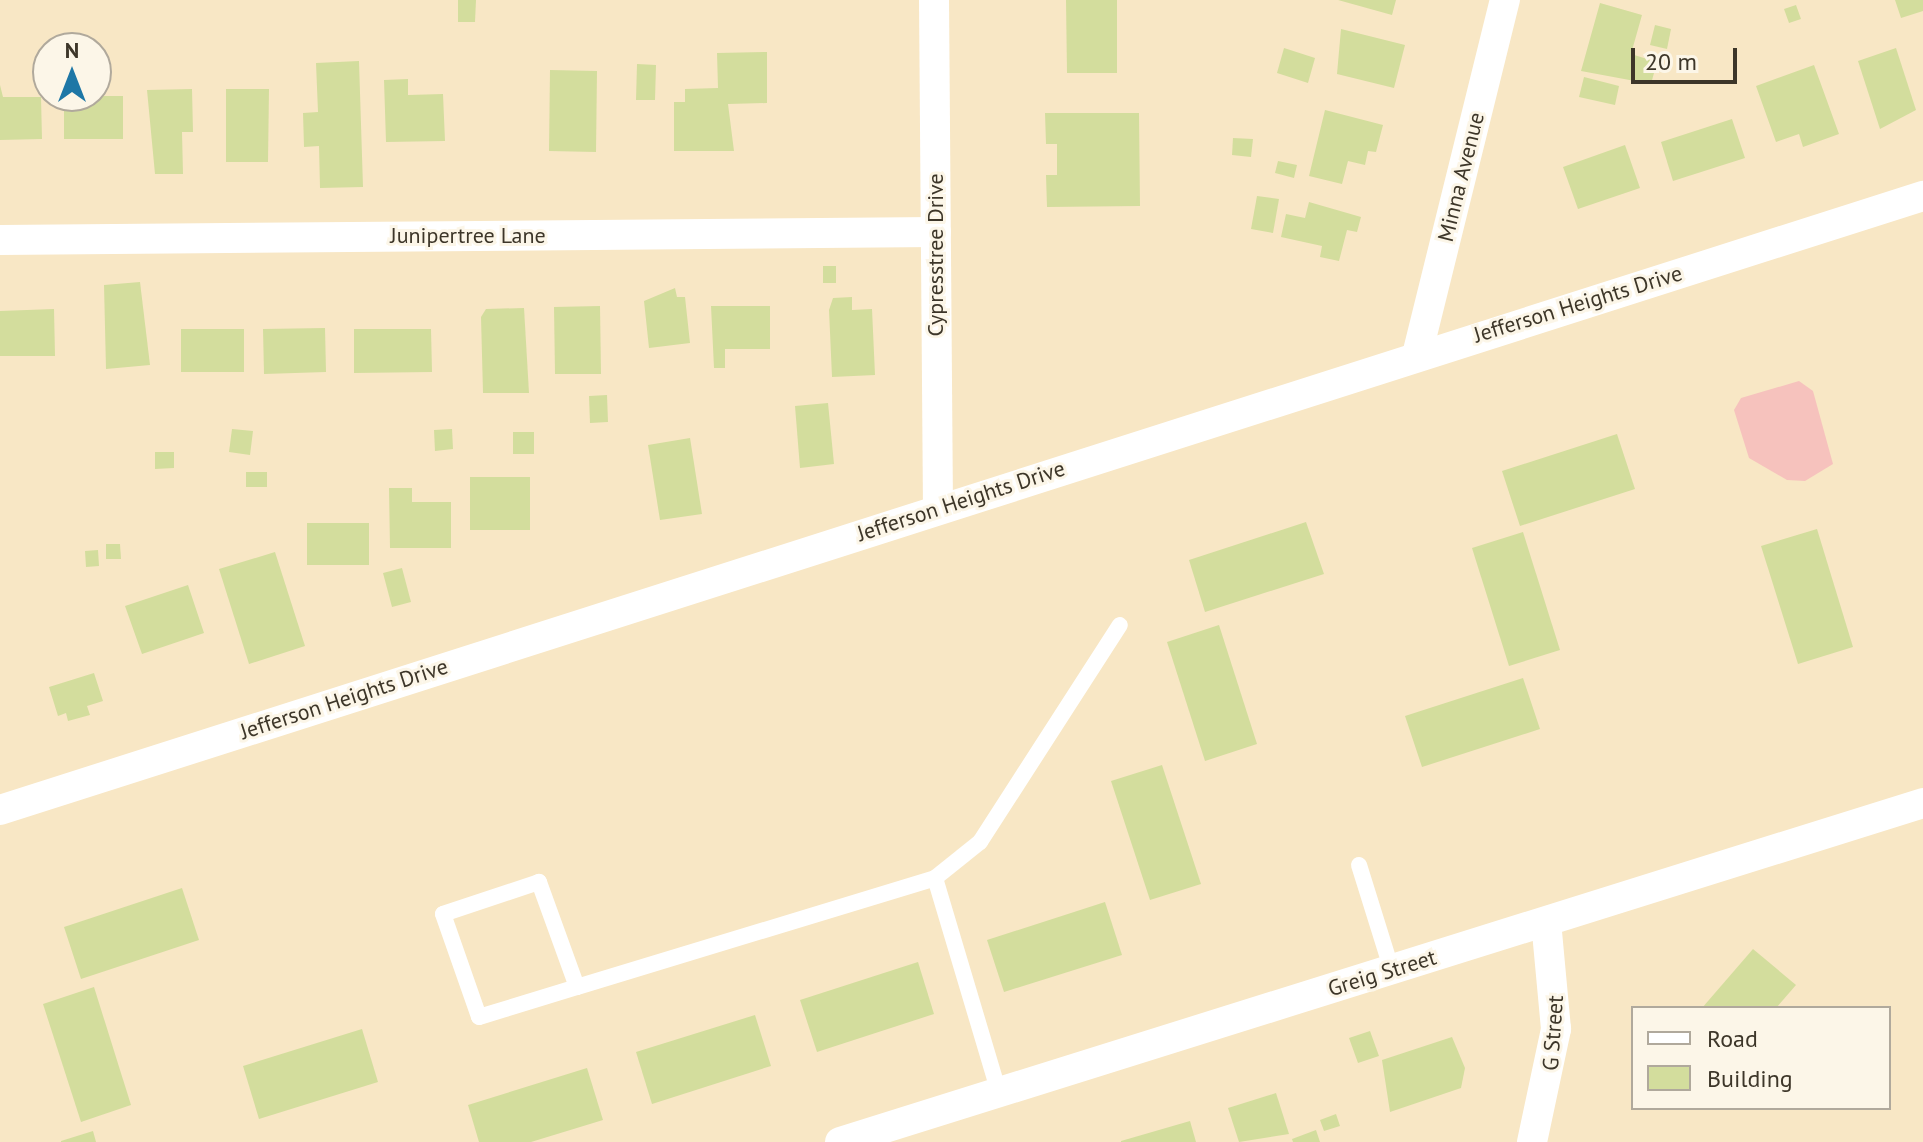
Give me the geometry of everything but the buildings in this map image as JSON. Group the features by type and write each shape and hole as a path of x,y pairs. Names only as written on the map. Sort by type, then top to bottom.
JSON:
{"street":[{"name":"Cypresstree Drive","path":"934,0 938,509"},
{"name":"Minna Avenue","path":"1417,355 1505,0"},
{"name":"Jefferson Heights Drive","path":"0,810 1417,355 1923,196"},
{"name":"Junipertree Lane","path":"0,240 936,232"},
{"name":"Greig Street","path":"844,1141 1923,803"},
{"name":"G Street","path":"1532,1142 1556,1029 1546,922"}],"lane":[{"path":"577,987 539,882 443,914 479,1017 935,878 980,842 1120,625"},
{"path":"1359,865 1392,971"},
{"path":"935,878 999,1093"}],"shaded area":[{"path":"1799,381 1813,391 1833,464 1805,481 1787,480 1749,458 1734,410 1741,398"}]}
